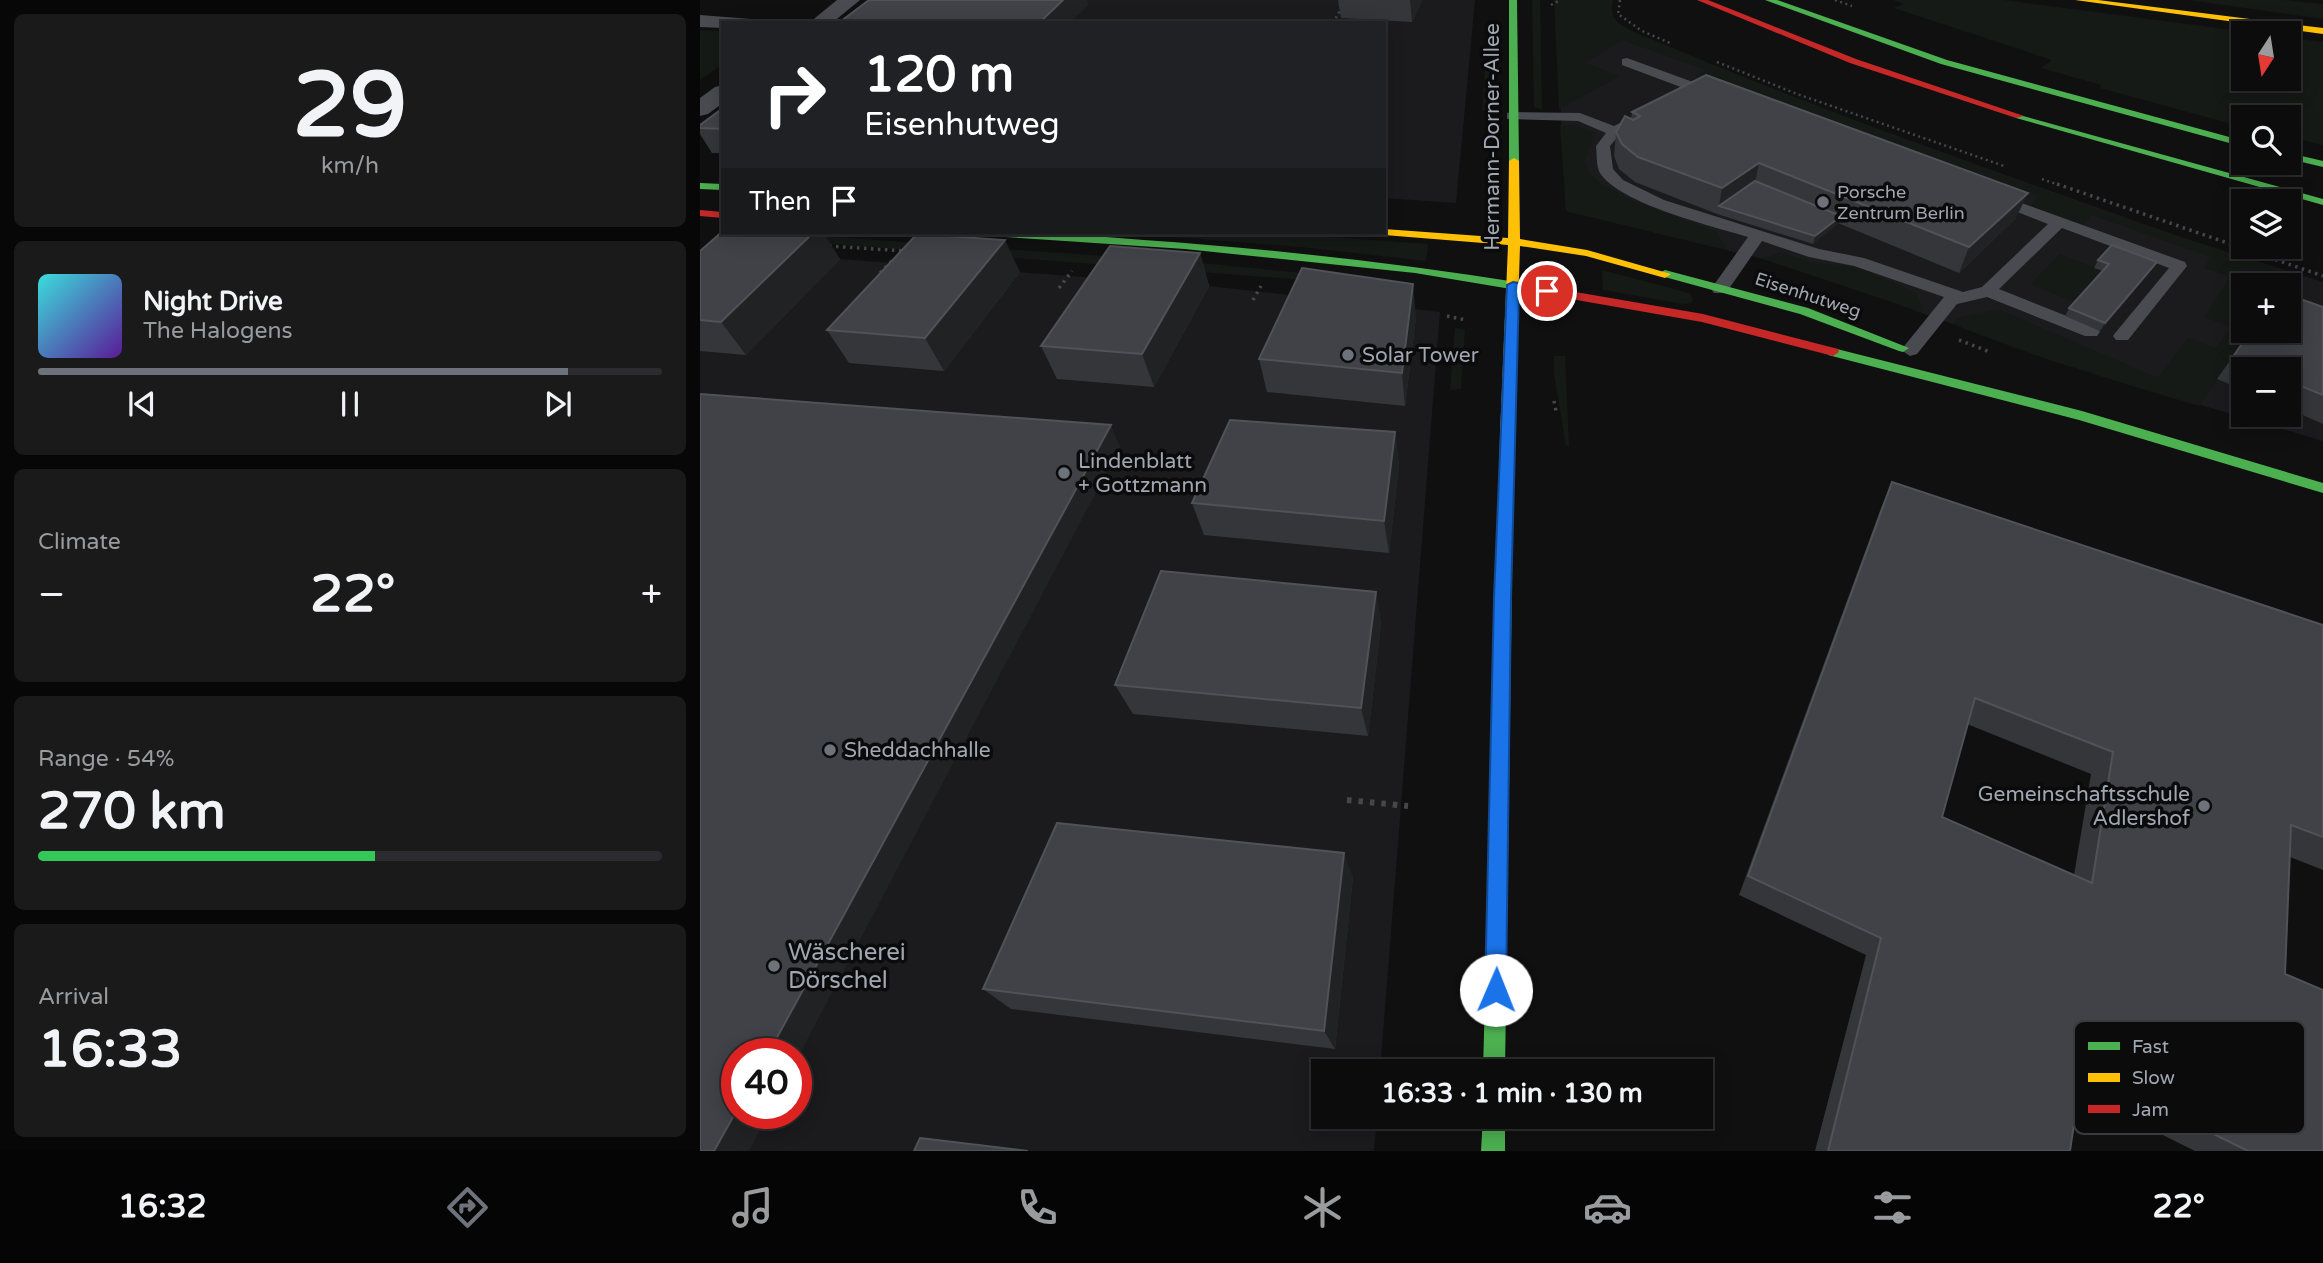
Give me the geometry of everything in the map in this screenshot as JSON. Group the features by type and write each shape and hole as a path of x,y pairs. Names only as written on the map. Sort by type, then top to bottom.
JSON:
{"main road":[{"name":"Hermann-Dorner-Allee","path":"1494,1059 1502,612 1514,242 1513,0"},
{"path":"1702,0 1881,72 2030,120 2323,202"},
{"path":"2079,0 2323,31"},
{"path":"1774,2 1920,53 2071,99 2231,141"},
{"path":"2030,120 2085,149 2134,166"},
{"path":"2301,159 2323,164"},
{"path":"700,186 721,187"},
{"path":"700,213 721,215"},
{"name":"Eisenhutweg","path":"1386,232 1514,242 1587,253 1804,311 1918,353"},
{"path":"1016,235 1291,256 1415,269 1703,318 2082,416 2323,488"},
{"path":"1953,366 2082,416"},
{"path":"1493,1129 1493,1151"}],"street":[{"path":"822,21 850,0"},
{"path":"700,21 721,22"},
{"path":"700,109 721,93"}],"lane":[{"path":"1628,62 1706,91"},
{"path":"1706,91 1669,104 1615,131 1603,146 1606,170 1618,183 1658,203 1815,253 1858,262 1962,297"},
{"path":"1512,116 1580,117 1615,131"},
{"path":"1982,194 2179,266 2122,337"},
{"path":"1918,353 1951,300 1988,290 2059,222"},
{"path":"1720,289 1758,235"},
{"path":"1988,290 2091,332"}],"path":[{"path":"1334,21 1346,0"},
{"path":"1551,5 1560,0"},
{"path":"1620,0 1618,14 1642,31 1681,47"},
{"path":"1835,0 1852,6"},
{"path":"1706,58 1797,94 2006,167"},
{"path":"2032,176 2323,276"},
{"path":"880,273 895,258"},
{"path":"1059,288 1073,270"},
{"path":"1253,300 1261,285"},
{"path":"1447,316 1466,320"},
{"path":"1347,800 1408,806"}],"shaded area":[{"path":"891,0 1475,0 1456,203 1386,198 1386,21 864,21"},
{"path":"1532,0 1540,0 1542,110 1534,107"},
{"path":"1554,0 1613,0 1612,12 1623,26 1715,65 2043,190 2231,253 2231,259 2250,259 2293,273 2231,273 2231,327 2204,317 2230,277 2204,268 2210,257 2092,215 2083,225 2030,206 2039,196 1968,170 1957,178 1817,126 1828,119 1769,97 1760,101 1696,77 1706,70 1622,40 1585,63 1620,76 1559,109"},
{"path":"1893,0 2004,0 2231,30 2231,91 2301,91 2301,39 2323,42 2323,145 2301,140 2301,105 2231,105 2231,124 2100,88 2101,85 2041,68 2052,60 1894,8 1903,4"},
{"path":"2188,0 2284,0 2323,4 2323,19"},
{"name":"Porsche Zentrum Berlin","path":"1555,4 1621,25 1634,33 1795,99 2231,253 2231,259 2250,259 2294,273 2231,273 2231,343 2301,343 2301,275 2323,282 2323,441 2276,427 2301,427 2301,357 2231,357 2231,414 2053,361 1835,281 1763,259 1566,211"},
{"path":"700,30 721,31 721,65 700,80"},
{"path":"1486,56 1494,57 1491,110 1482,111"},
{"path":"1560,125 1575,125 1595,133 1585,161 1589,172 1601,184 1641,204 1717,232 1727,250 1566,211"},
{"path":"1149,235 1302,235 1428,244 1426,261 1301,247"},
{"path":"820,236 1191,262 1332,276 1319,281 792,241"},
{"path":"700,249 1209,286 1440,312 1381,1059 1311,1059 1311,1129 1376,1129 1374,1151 700,1151"},
{"path":"1780,252 1814,263 1858,267 1916,293 1924,310 1921,312 1763,259"},
{"path":"2060,254 2105,272 2077,303 2031,284"},
{"path":"1602,270 1689,293 1693,299 1691,303 1683,304 1603,290"},
{"path":"1998,309 2158,378 2188,338 2216,348 2231,327 2231,343 2244,343 2231,357 2199,406 2075,368 1953,324 1958,318"},
{"path":"1455,328 1465,330 1461,389 1450,390"},
{"path":"1554,356 1565,356 1569,446 1566,446 1554,374"}],"building":[{"path":"869,0 1063,0 1041,21 841,21"},
{"path":"1706,75 2028,193 1969,247 1759,163 1722,188 1638,157 1622,144 1616,132 1625,116 1633,120 1640,116 1632,112"},
{"path":"721,109 721,129 700,128 700,125"},
{"path":"1755,181 1841,216 1815,236 1719,206"},
{"path":"721,233 721,235 811,235 721,322 700,320 700,251"},
{"path":"916,235 1005,240 925,338 827,330"},
{"path":"2112,245 2157,262 2105,323 2069,308 2109,264 2098,260"},
{"path":"1110,246 1200,253 1142,354 1041,346"},
{"path":"1302,268 1413,284 1402,373 1259,359"},
{"path":"2301,299 2323,307 2323,395 2301,386 2301,357 2233,357 2243,343 2301,343"},
{"name":"Sheddachhalle","path":"700,394 1111,425 777,1038 721,1038 721,1129 726,1129 714,1151 700,1151"},
{"path":"1230,420 1395,432 1384,521 1192,503"},
{"name":"Gemeinschaftsschule Adlershof","path":"1892,482 2323,625 2323,837 2291,825 2285,974 2323,990 2323,1151 2248,1151 2214,1134 2305,1134 2305,1021 2074,1021 2074,1124 2070,1151 1828,1151 1881,938 1748,876","holes":["1975,698 2113,752 2092,883 1942,817"]},
{"path":"1161,571 1376,592 1361,708 1115,685"},
{"path":"1057,823 1344,853 1324,1031 983,989"},
{"path":"920,1138 1028,1151 914,1151"}],"traffic: fast":[{"path":"1513,0 1514,161"},
{"path":"1769,0 1944,62 2231,140"},
{"path":"2019,116 2323,202"},
{"path":"2301,159 2323,164"},
{"path":"700,186 721,187"},
{"path":"1020,235 1185,246 1415,269 1535,289"},
{"path":"1665,274 1804,311 1903,348"},
{"path":"1833,352 2082,416 2323,488"},
{"path":"1494,1059 1507,436"},
{"path":"1493,1151 1494,1129"}],"traffic: slow":[{"path":"2079,0 2323,31"},
{"path":"1507,436 1514,161"},
{"path":"1386,232 1514,242 1587,253 1665,274"}],"traffic: jam":[{"path":"1701,0 1853,61 2019,116"},
{"path":"700,213 721,215"},
{"path":"1535,289 1703,318 1833,352"}],"place":[{"name":"Porsche Zentrum Berlin","path":"1823,202"},
{"name":"Solar Tower","path":"1348,355"},
{"name":"Lindenblatt + Gottzmann","path":"1064,473"},
{"name":"Sheddachhalle","path":"830,750"},
{"name":"Gemeinschaftsschule Adlershof","path":"2204,806"},
{"name":"Wäscherei Dörschel","path":"774,966"}],"route":[{"path":"1496,990 1511,304 1513,285 1547,291"}]}
